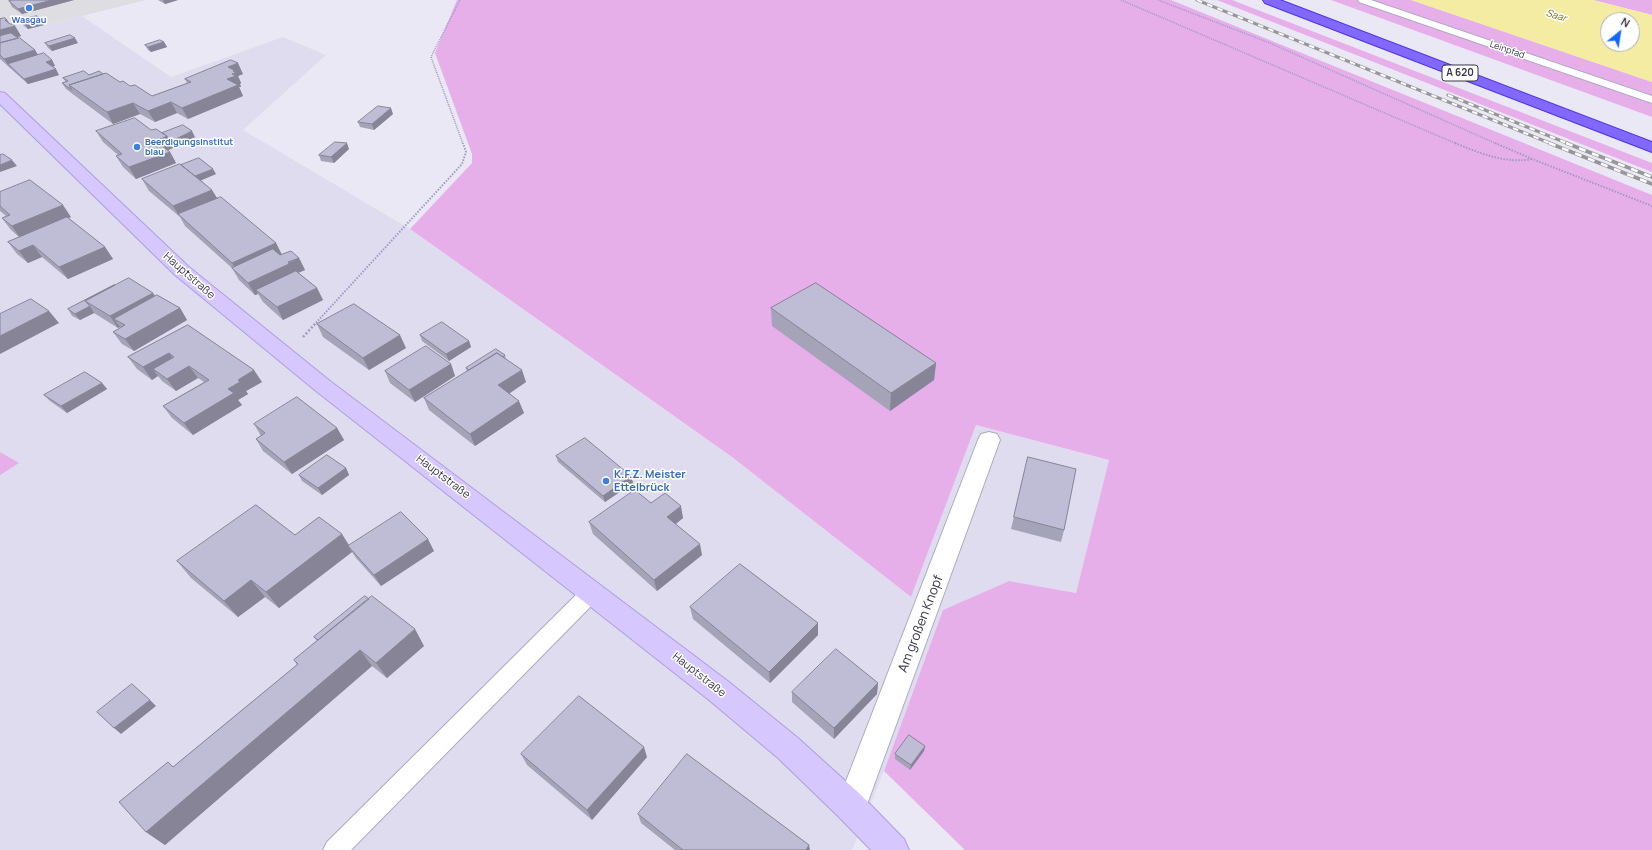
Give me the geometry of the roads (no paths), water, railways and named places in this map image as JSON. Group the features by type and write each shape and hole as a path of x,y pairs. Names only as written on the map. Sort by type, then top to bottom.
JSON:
{"highway":[{"name":"A 620","path":"1269,0 1652,147"},
{"name":"A 620","path":"1297,0 1594,111"}],"main road":[{"name":"Hauptstraße","path":"0,96 182,271 281,353 719,690 788,748 851,807 893,850"}],"street":[{"name":"Am großen Knopf","path":"851,807 989,440"}],"lane":[{"name":"Leinpfad","path":"1362,0 1652,100"},
{"path":"335,850 592,592"}],"water":[{"name":"Saar","path":"1411,0 1593,0 1652,15 1652,82"}],"railway":[{"path":"1197,0 1552,144"},
{"path":"1448,95 1569,144"},
{"path":"1549,143 1652,184"},
{"path":"1566,143 1652,177"}],"place":[{"name":"Wasgau","path":"29,8"},
{"name":"Beerdigungsinstitut blau","path":"137,147"},
{"name":"K.F.Z. Meister Ettelbrück","path":"606,481"}]}
